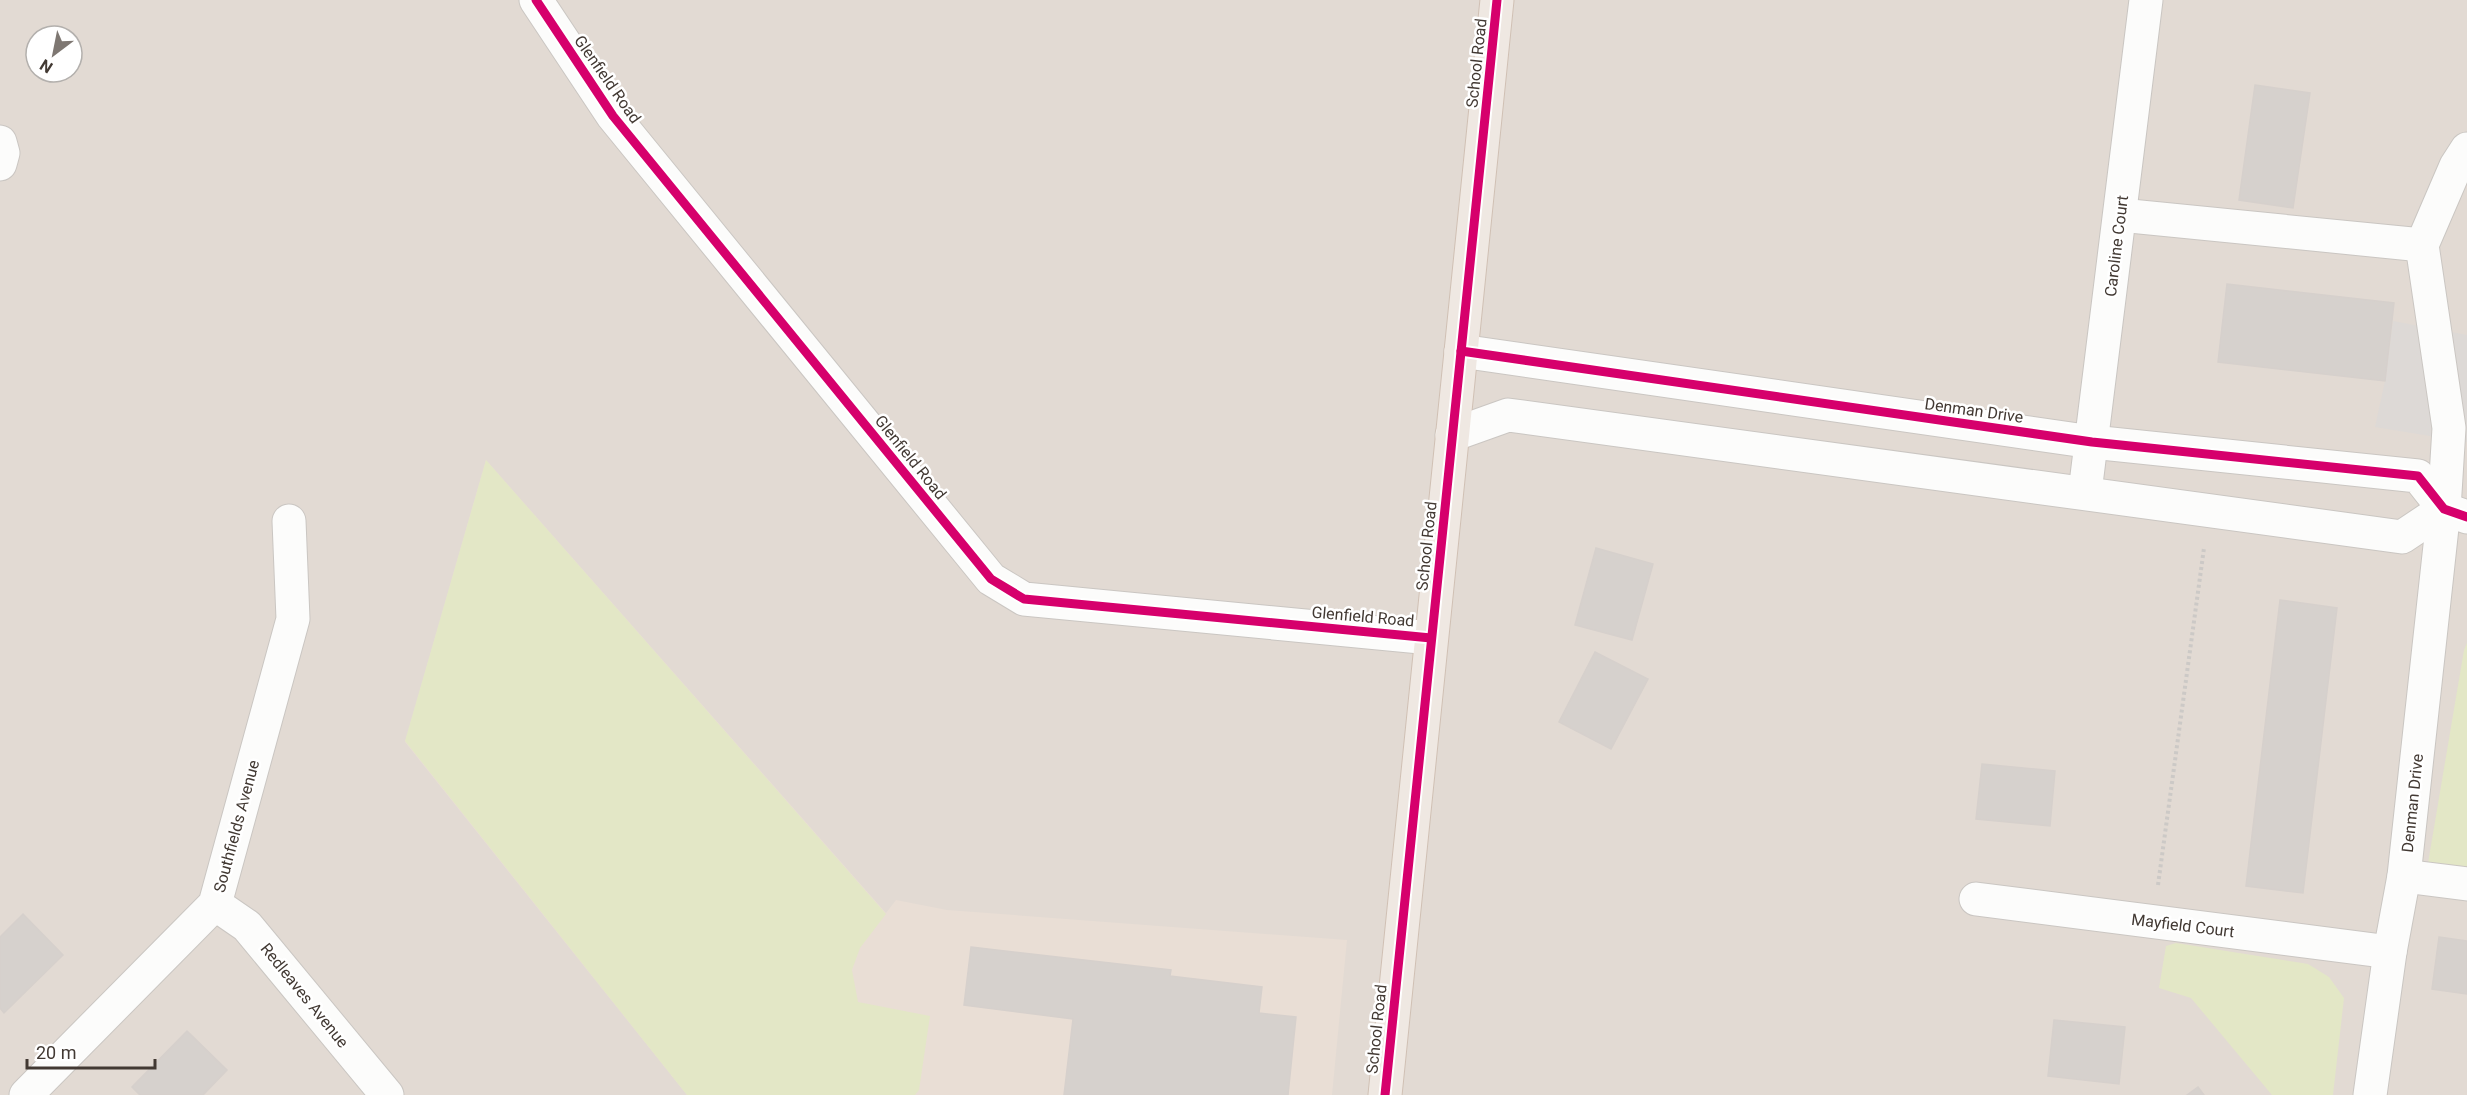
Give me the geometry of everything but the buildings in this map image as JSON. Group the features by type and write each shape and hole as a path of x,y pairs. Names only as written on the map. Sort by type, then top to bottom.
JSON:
{"main road":[{"name":"School Road","path":"1385,1095 1497,0"}],"street":[{"name":"Glenfield Road","path":"536,0 613,116 991,579 1024,599 1431,638"},
{"name":"Caroline Court","path":"2085,492 2146,0"},
{"path":"0,142 3,153 0,164"},
{"path":"1452,435 1508,415 2402,537 2456,513 2449,428 2422,245 2456,166 2467,149"},
{"path":"2120,215 2422,245"},
{"name":"Denman Drive","path":"1461,351 2092,442 2418,476 2456,513 2370,1095"},
{"name":"Southfields Avenue","path":"26,1095 215,904 293,619 289,521"},
{"path":"2404,876 2467,884"},
{"name":"Mayfield Court","path":"1976,898 2390,952"},
{"name":"Redleaves Avenue","path":"215,904 247,926 387,1095"}],"path":[{"path":"2153,921 2210,509"}],"shaded area":[{"path":"0,0 2467,0 2467,1095 0,1095"},
{"path":"2393,321 2467,335 2467,442 2375,427 2385,381"},
{"path":"486,460 886,913 896,900 947,910 1347,940 1332,1095 687,1095 405,742"}],"green space":[{"path":"486,460 886,914 860,948 852,970 858,1002 930,1016 919,1090 915,1095 687,1095 405,741"},
{"path":"2467,643 2467,884 2427,869"},
{"path":"2176,943 2308,964 2329,977 2344,998 2333,1095 2272,1095 2191,998 2159,988 2166,946"}],"cycle path":[{"path":"536,0 613,116 991,579 1024,599 1431,638"},
{"path":"1385,1095 1497,0"},
{"path":"1461,351 2092,442 2418,476 2444,509 2467,517"}]}
